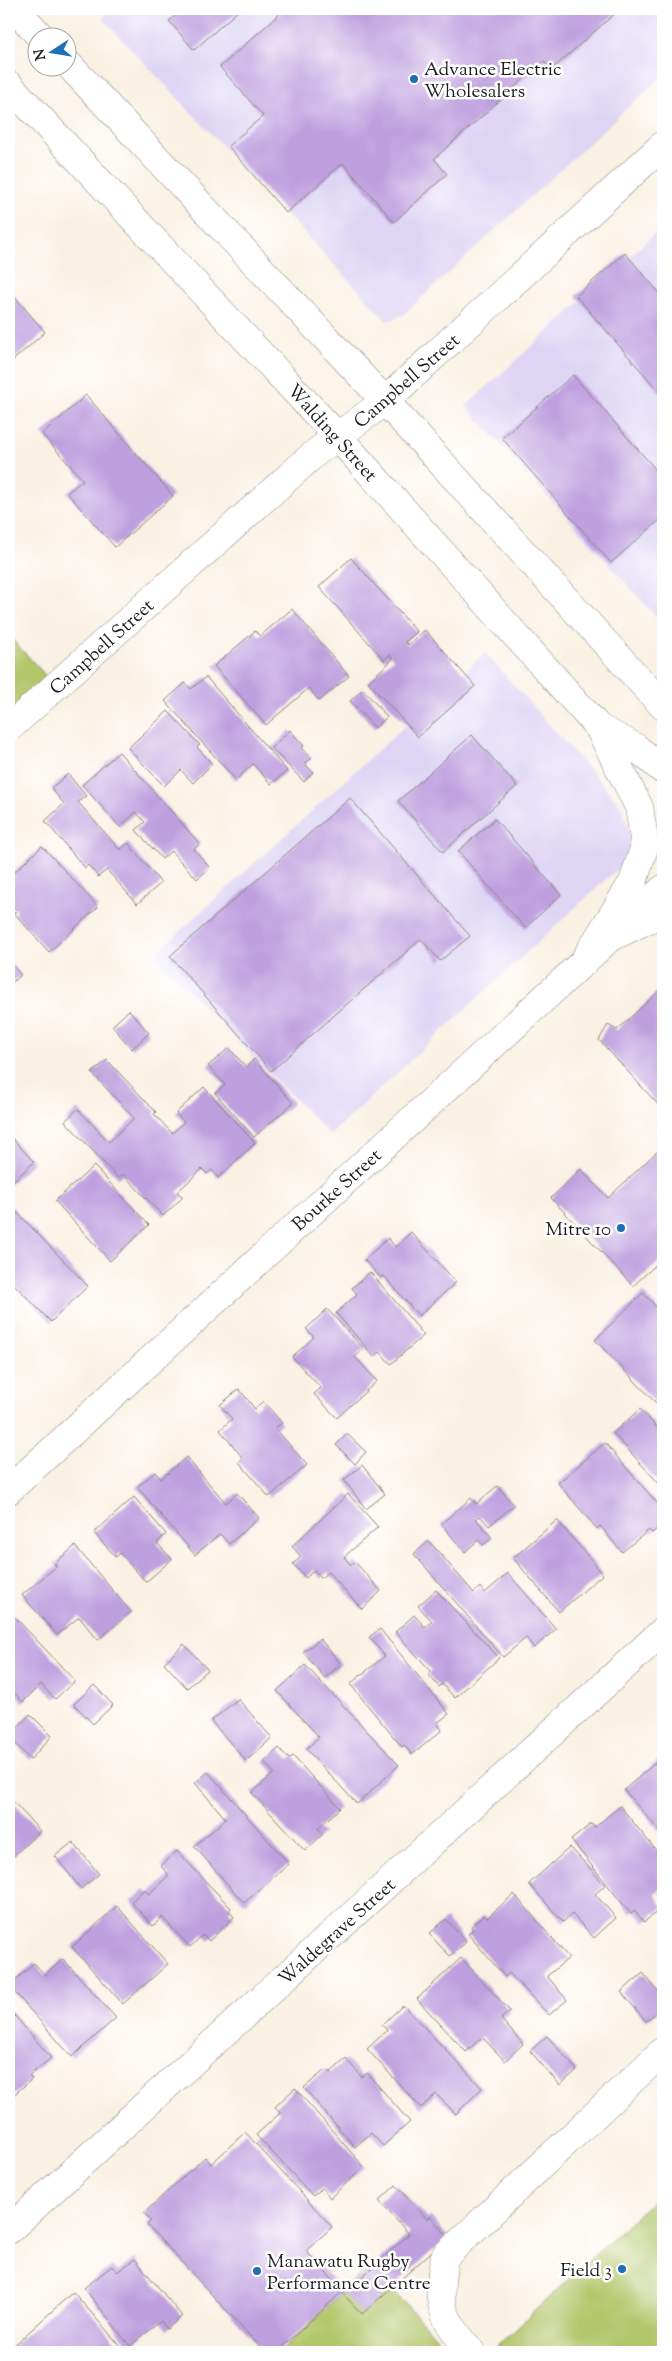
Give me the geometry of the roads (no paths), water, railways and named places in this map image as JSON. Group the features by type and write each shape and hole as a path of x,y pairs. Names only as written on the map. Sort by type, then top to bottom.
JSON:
{"street":[{"path":"15,9 33,28"},
{"path":"78,75 385,402 663,706"},
{"name":"Walding Street","path":"9,84 338,436 599,728 635,747 663,770"},
{"name":"Campbell Street","path":"9,728 299,467 385,402 663,145"},
{"path":"582,964 633,882 645,845 639,807 599,728"},
{"name":"Bourke Street","path":"9,1490 663,889"},
{"path":"614,936 663,912"},
{"name":"Waldegrave Street","path":"9,2230 663,1631"},
{"path":"472,2352 458,2337 441,2308 440,2279 445,2256 663,2051"}],"place":[{"name":"Advance Electric Wholesalers","path":"414,79"},
{"name":"Mitre 10","path":"621,1228"},
{"name":"Field 3","path":"622,2269"},
{"name":"Manawatu Rugby Performance Centre","path":"257,2271"}]}
